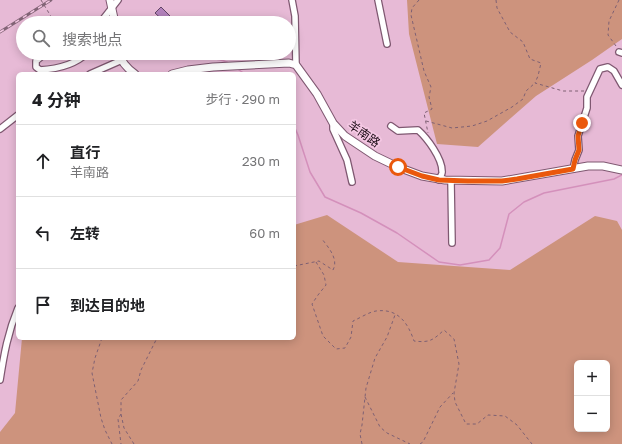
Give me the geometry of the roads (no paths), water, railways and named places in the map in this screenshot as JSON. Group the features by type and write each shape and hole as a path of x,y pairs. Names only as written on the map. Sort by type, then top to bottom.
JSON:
{"street":[{"path":"110,0 114,16"},
{"path":"105,16 118,0"},
{"path":"292,0 295,16"},
{"path":"378,0 387,44"},
{"path":"37,60 36,66 40,70 49,70 72,64 79,60"},
{"path":"95,72 122,60 132,72"},
{"path":"180,72 188,70 214,71 225,66 289,63 296,65 296,60"},
{"name":"羊南路","path":"296,65 317,94 333,123 345,136 375,156 422,176 439,180 502,181 595,166 620,168"},
{"path":"573,169 579,150 578,136 587,108 587,97 600,69 608,67 614,71 622,85"},
{"path":"0,129 16,117"},
{"path":"333,123 333,129 346,160 352,182"},
{"path":"391,126 398,131 418,130 429,141 443,171 439,180"},
{"path":"451,180 452,243"},
{"path":"0,380 4,349 16,313"}],"waterway":[{"path":"221,60 230,64"},
{"path":"236,68 242,72"},
{"path":"296,130 310,172 325,197 361,213 397,233 439,262 460,265 489,260 500,248 509,214 524,202 544,193 614,179 622,175"}],"railway":[{"path":"26,16 51,0"},
{"path":"0,32 16,22"}]}
